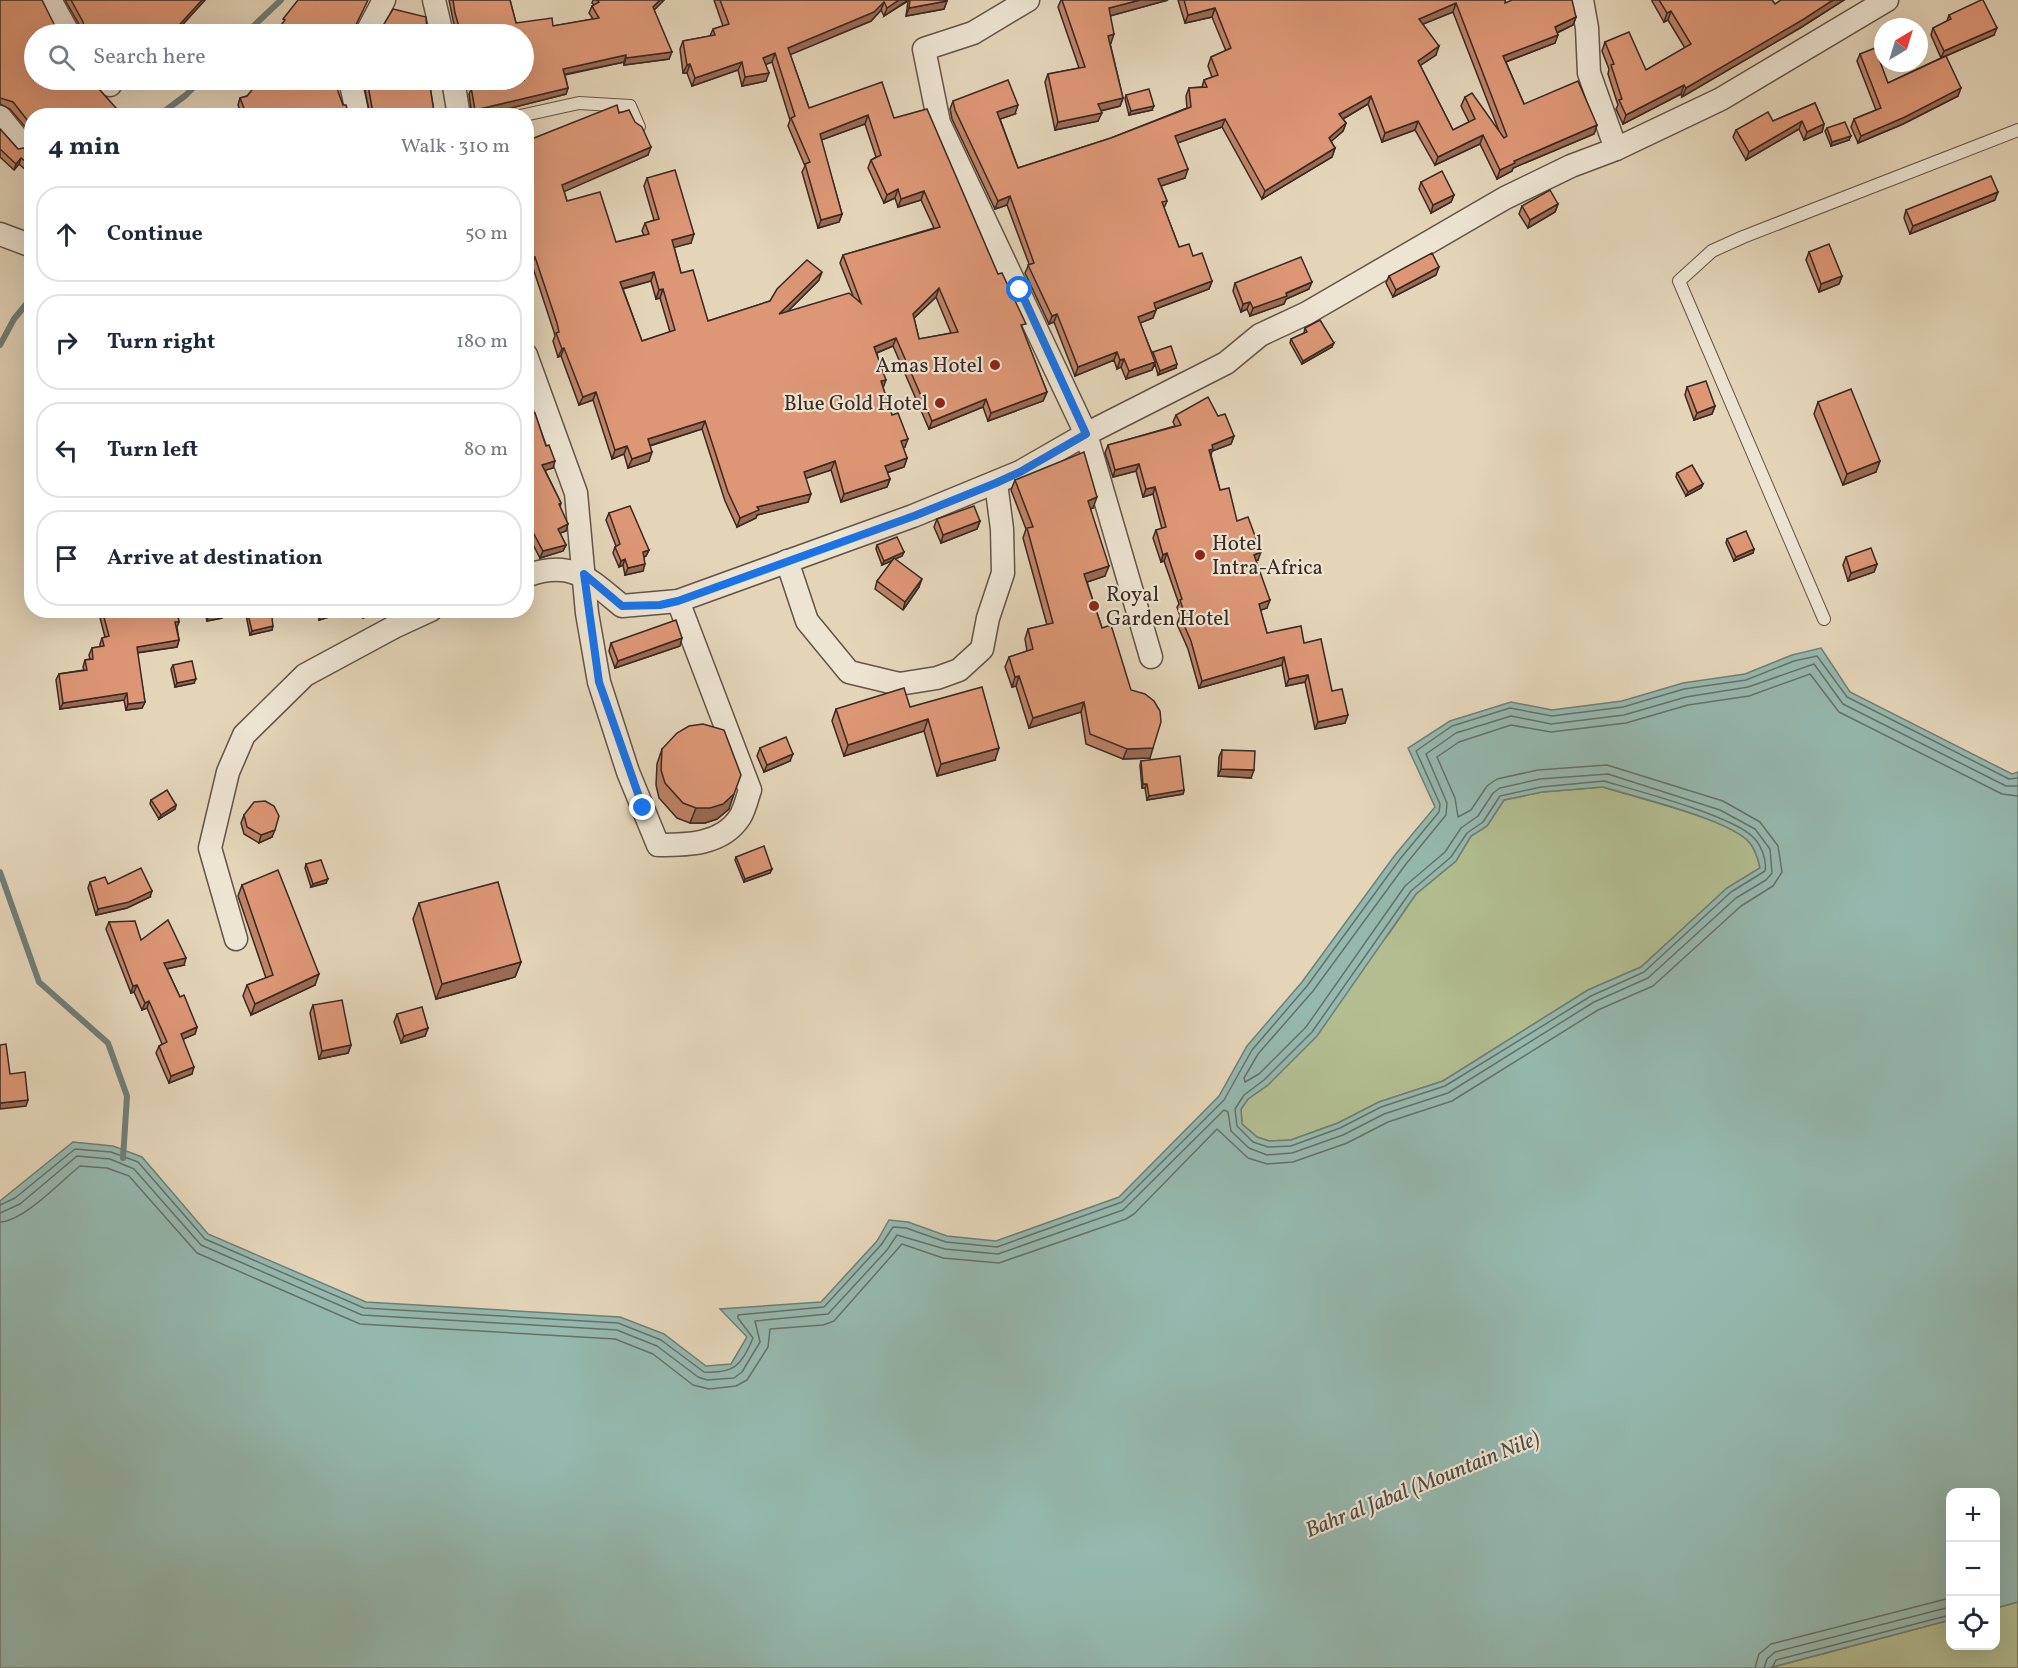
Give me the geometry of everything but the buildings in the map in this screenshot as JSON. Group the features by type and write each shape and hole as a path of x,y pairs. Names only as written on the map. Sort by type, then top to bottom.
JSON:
{"street":[{"path":"50,0 63,24"},
{"path":"371,24 384,0"},
{"path":"434,0 440,24"},
{"path":"1028,0 973,33 924,49 939,123 1086,434 1151,657"},
{"path":"1581,0 1587,28 1589,73 1616,149"},
{"path":"534,575 561,570 584,574 622,606 660,605 678,601 914,516 996,483 1020,472 1086,434 1226,363 1260,335 1307,313 1505,198 1570,166 1616,149 1721,99 1887,0"},
{"path":"352,90 356,108"},
{"path":"455,90 458,108"},
{"path":"0,117 21,143"},
{"path":"0,234 24,243"},
{"path":"534,377 576,493 584,574 599,682 628,772 658,844 689,844 721,836 740,817 750,790 678,601"},
{"path":"787,561 807,621 849,672 899,684 937,678 959,670 982,649 988,618 1002,573 1002,529 996,483"},
{"path":"236,939 210,848 228,772 244,735 305,675 414,618"}],"lane":[{"path":"534,113 579,103 630,106 639,127"},
{"path":"1824,619 1679,281 1712,251 1743,237 2018,130"}],"green space":[{"path":"1603,787 1681,810 1739,834 1754,849 1760,868 1727,888 1641,967 1588,990 1443,1081 1379,1102 1338,1123 1291,1140 1269,1141 1257,1137 1242,1124 1241,1109 1248,1099 1268,1085 1390,932 1416,894 1456,861 1471,836 1487,826 1504,800 1542,792"},
{"path":"2018,1602 2018,1668 1769,1668 1946,1621 1946,1650 2000,1650 2000,1607"}],"water":[{"name":"Bahr al Jabal (Mountain Nile)","path":"1821,648 1850,692 2012,774 2018,772 2018,1602 2000,1607 2000,1488 1946,1488 1946,1621 1769,1668 0,1668 0,1201 73,1142 113,1146 142,1157 208,1234 366,1302 620,1317 664,1334 706,1366 731,1364 747,1337 720,1309 821,1302 877,1241 889,1220 908,1222 947,1236 996,1241 1119,1197 1219,1096 1247,1046 1302,982 1395,855 1435,807 1408,748 1450,721 1511,702 1552,710 1622,701 1683,683 1745,674 1792,655","holes":["1603,787 1703,817 1739,834 1752,846 1760,868 1727,888 1641,967 1588,990 1443,1081 1379,1102 1338,1123 1291,1140 1269,1141 1257,1137 1242,1124 1241,1109 1248,1099 1268,1085 1317,1036 1416,894 1456,861 1471,836 1487,826 1504,800 1542,792"]}],"waterway":[{"path":"256,24 281,0"},
{"path":"169,108 191,90"},
{"path":"0,345 14,319 24,307"},
{"path":"0,872 39,982 108,1043 127,1096 123,1158"}],"place":[{"name":"Amas Hotel","path":"995,365"},
{"name":"Blue Gold Hotel","path":"940,403"},
{"name":"Hotel Intra-Africa","path":"1200,555"},
{"name":"Royal Garden Hotel","path":"1094,606"}],"route":[{"path":"643,808 628,772 599,682 587,613 584,574 622,606 660,605 678,601 914,516 996,483 1020,472 1086,434 1020,290"}]}
